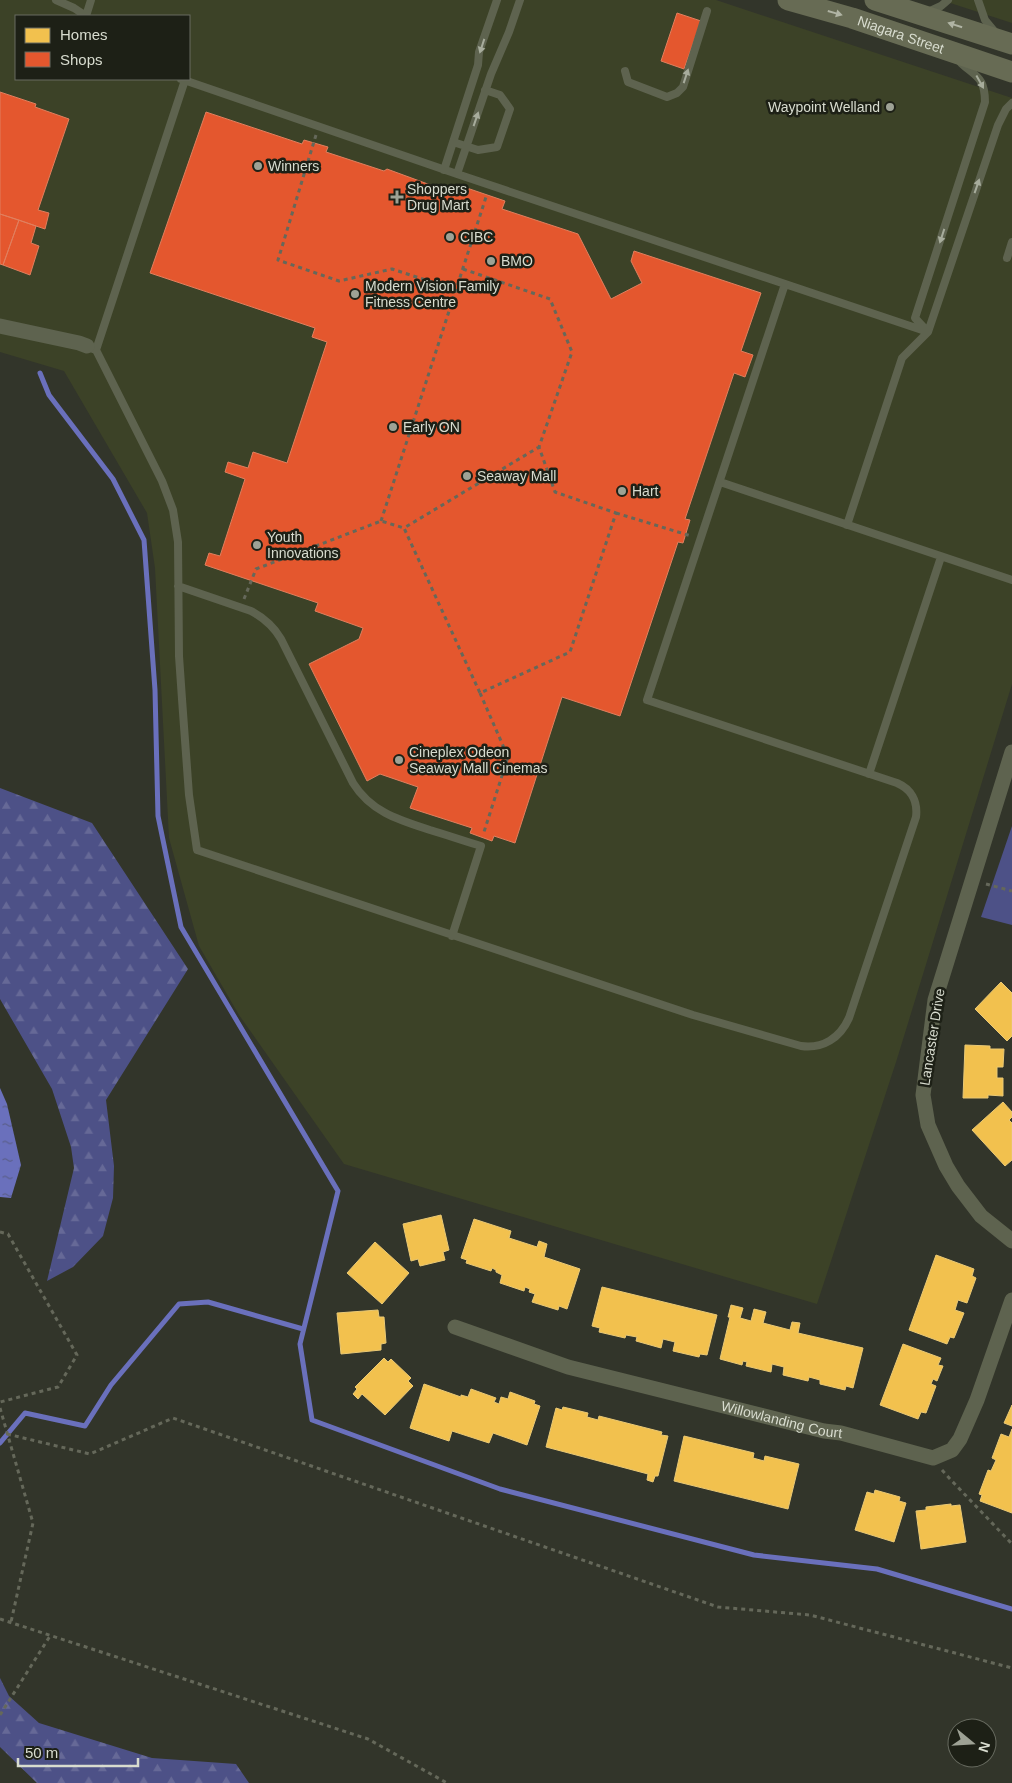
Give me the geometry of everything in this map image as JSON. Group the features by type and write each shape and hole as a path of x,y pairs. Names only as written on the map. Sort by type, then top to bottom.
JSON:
{"main road":[{"name":"Niagara Street","path":"788,0 852,18 1012,72"},
{"name":"Niagara Street","path":"885,2 1012,43"}],"street":[{"path":"0,326 91,348"},
{"name":"Lancaster Drive","path":"1012,752 935,1000 923,1095 928,1125 946,1166 958,1186 981,1216 1012,1241"},
{"path":"933,1458 952,1450 960,1439 977,1400 1012,1300"},
{"name":"Willowlanding Court","path":"455,1327 577,1370 824,1431 841,1433 933,1458"}],"lane":[{"path":"56,0 84,15"},
{"path":"86,15 91,0"},
{"path":"444,170 497,0"},
{"path":"457,174 520,0"},
{"path":"885,2 927,12 938,8 948,0"},
{"path":"978,0 985,20 992,31 1012,43"},
{"path":"625,71 628,82 667,97 677,93 683,86 707,11"},
{"path":"928,332 915,318 985,102 983,87 978,77 944,49"},
{"path":"183,80 91,348 162,481 173,510 178,542 179,656 182,699 190,795 197,850 693,1016 801,1046 815,1046 825,1043 840,1034 849,1018 916,814 915,800 907,788 901,785 647,700 785,284"},
{"path":"186,80 444,170 928,332"},
{"path":"453,142 478,150 497,147 510,109 500,95 486,90"},
{"path":"846,524 902,358 928,332 998,125 1012,103"},
{"path":"1007,258 1012,242"},
{"path":"720,482 1012,580"},
{"path":"869,774 941,557"},
{"path":"178,586 251,611 264,619 279,635 353,783 366,799 377,808 396,818 481,846 452,936"}],"path":[{"path":"319,126 278,260 340,281 392,269 456,290"},
{"path":"381,521 489,185"},
{"path":"463,269 550,299 572,352 539,446 555,492 616,514 701,539"},
{"path":"241,607 256,569 381,521 404,528 539,446"},
{"path":"480,693 570,652 616,514"},
{"path":"404,528 508,757 482,837 481,846"},
{"path":"973,880 1012,891"},
{"path":"0,1232 8,1234 77,1355 58,1387 0,1402"},
{"path":"0,1408 33,1523 11,1622"},
{"path":"7,1434 90,1454 173,1418 718,1607 810,1615 1012,1668"},
{"path":"933,1458 951,1480 1012,1544"},
{"path":"0,1619 368,1739 447,1783"},
{"path":"0,1715 50,1636"}],"shaded area":[{"path":"0,0 716,0 1012,98 1012,684 897,1059 817,1304 344,1164 239,1015 199,946 169,838 155,568 147,513 64,371 0,352"},
{"path":"941,0 1012,0 1012,23"}],"green space":[{"path":"0,788 92,823 188,969 106,1100 114,1166 113,1198 103,1236 73,1267 47,1281 74,1168 71,1147 52,1089 0,999"},
{"path":"1012,826 1012,925 981,917"},
{"path":"0,1678 9,1696 39,1723 152,1758 236,1764 249,1783 37,1783 0,1747"}],"water":[{"path":"0,1088 7,1104 21,1165 11,1198 0,1197"}],"building: Homes":[{"path":"1001,982 1012,993 1012,1036 1007,1041 975,1009"},
{"path":"965,1045 990,1046 990,1049 1004,1049 1003,1067 997,1067 997,1078 1003,1078 1003,1096 988,1095 988,1098 963,1098"},
{"path":"1003,1102 1012,1112 1012,1117 1009,1120 1012,1123 1012,1160 1005,1166 972,1130"},
{"path":"441,1215 449,1250 443,1252 445,1260 420,1266 418,1259 411,1261 403,1224"},
{"path":"474,1219 511,1231 509,1238 537,1247 539,1241 547,1244 544,1257 580,1269 567,1309 559,1306 558,1310 532,1302 535,1294 529,1292 530,1289 525,1287 524,1291 500,1283 502,1275 496,1272 496,1270 492,1268 491,1271 466,1263 467,1260 461,1258"},
{"path":"375,1242 409,1273 382,1304 347,1273"},
{"path":"936,1255 974,1269 972,1276 976,1278 967,1303 958,1300 955,1310 964,1313 954,1338 950,1337 947,1344 909,1330"},
{"path":"602,1287 717,1315 707,1355 700,1354 699,1357 673,1351 675,1342 663,1339 661,1348 636,1341 637,1337 626,1335 625,1338 599,1332 600,1328 592,1326"},
{"path":"731,1305 743,1308 740,1318 751,1321 754,1309 766,1312 763,1323 790,1330 792,1322 800,1323 798,1333 863,1348 853,1388 846,1386 845,1390 820,1384 820,1380 809,1377 808,1381 783,1375 784,1367 772,1364 771,1372 746,1366 747,1362 743,1361 742,1365 720,1359"},
{"path":"378,1310 379,1317 384,1317 386,1343 381,1344 381,1350 341,1354 337,1313"},
{"path":"903,1344 941,1358 938,1365 943,1366 937,1381 933,1379 931,1384 936,1386 926,1413 921,1412 918,1419 880,1405"},
{"path":"384,1358 388,1362 391,1359 411,1378 408,1381 413,1386 385,1415 362,1394 358,1399 353,1394 357,1389 355,1387"},
{"path":"424,1384 461,1397 461,1395 468,1397 471,1389 496,1398 494,1402 499,1404 501,1397 508,1399 510,1392 535,1401 534,1404 540,1406 527,1445 493,1433 489,1443 452,1431 449,1441 410,1428"},
{"path":"1012,1405 1012,1426 1004,1423"},
{"path":"563,1407 588,1413 587,1417 598,1420 599,1416 662,1432 661,1435 668,1436 658,1476 655,1476 653,1482 647,1480 648,1474 546,1447 556,1408 562,1410"},
{"path":"1012,1429 1012,1513 980,1501 982,1495 979,1494 988,1470 991,1471 996,1460 992,1458 1001,1434 1009,1437"},
{"path":"684,1436 754,1453 753,1458 764,1461 765,1456 799,1464 788,1509 674,1481"},
{"path":"875,1490 900,1497 899,1501 906,1503 894,1542 855,1530 867,1492 874,1494"},
{"path":"951,1504 951,1506 960,1505 966,1542 921,1549 916,1511 926,1510 926,1507"}],"building: Shops":[{"path":"677,13 701,21 684,69 661,61"},
{"path":"0,92 36,104 35,107 69,119 38,210 49,213 45,229 0,214"},
{"name":"Seaway Mall","path":"206,112 302,144 304,140 328,147 326,152 384,171 387,169 455,194 458,185 505,201 502,209 578,234 611,299 642,283 631,261 634,251 761,293 741,351 753,355 745,377 734,373 685,519 690,520 683,543 678,542 620,716 562,697 515,843 494,836 492,841 470,833 472,828 410,808 418,787 380,774 367,781 309,664 359,639 363,628 315,611 318,603 205,565 209,553 220,556 245,479 225,472 228,462 248,468 253,452 287,463 327,342 312,337 315,328 150,273"},
{"path":"0,214 19,220 3,265 0,264"},
{"path":"19,220 36,226 31,243 39,246 30,275 3,265"}],"waterway":[{"path":"40,373 49,395 113,479 144,540 155,690 158,816 181,927 338,1191 300,1344 312,1420 500,1489 754,1555 877,1569 1012,1609"},
{"path":"0,1443 25,1413 85,1426 111,1385 179,1304 208,1302 303,1329"}],"place":[{"name":"Waypoint Welland","path":"890,107"},
{"name":"Winners","path":"258,166"},
{"name":"Shoppers Drug Mart","path":"397,197"},
{"name":"CIBC","path":"450,237"},
{"name":"BMO","path":"491,261"},
{"name":"Modern Vision Family Fitness Centre","path":"355,294"},
{"name":"Early ON","path":"393,427"},
{"name":"Seaway Mall","path":"467,476"},
{"name":"Hart","path":"622,491"},
{"name":"Youth Innovations","path":"257,545"},
{"name":"Cineplex Odeon Seaway Mall Cinemas","path":"399,760"}]}
